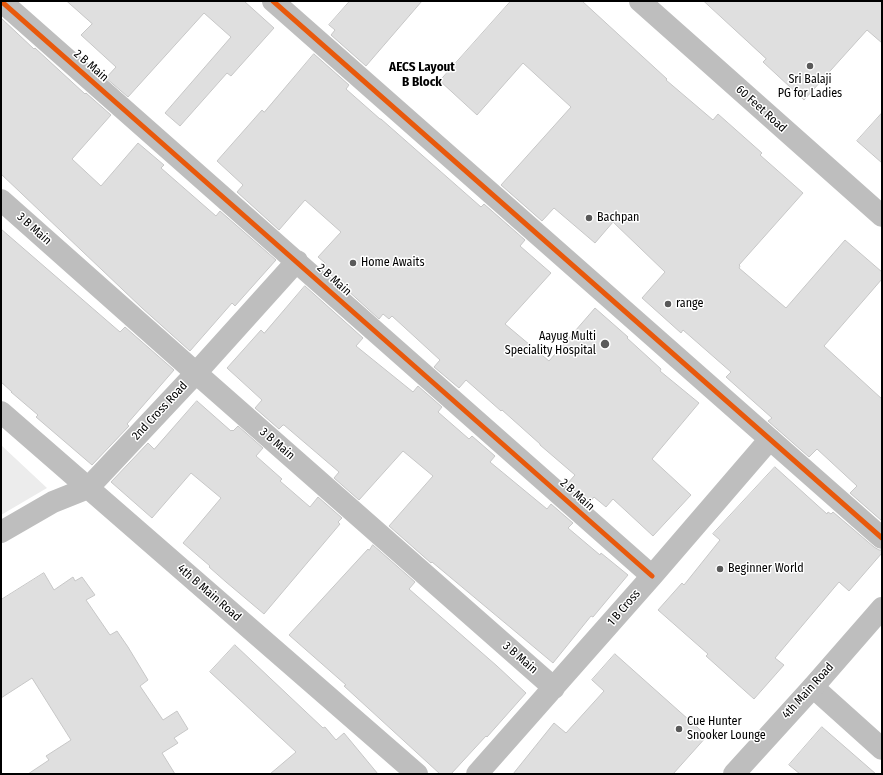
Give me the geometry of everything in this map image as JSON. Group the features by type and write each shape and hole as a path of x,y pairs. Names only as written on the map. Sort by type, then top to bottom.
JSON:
{"street":[{"name":"2 B Main","path":"2,1 652,576"},
{"path":"273,1 882,538"},
{"name":"60 Feet Road","path":"640,1 882,216"},
{"name":"3 B Main","path":"1,200 554,688"},
{"name":"2nd Cross Road","path":"1,532 53,502 88,488 196,373 297,261"},
{"name":"4th B Main Road","path":"1,412 417,774"},
{"name":"1 B Cross","path":"477,774 652,576 770,439"},
{"name":"4th Main Road","path":"734,774 882,608"},
{"path":"812,687 882,749"}],"shaded area":[{"path":"1,445 47,488 1,515"}],"building":[{"path":"67,1 244,1 274,28 231,76 227,73 180,126 165,113 231,37 204,13 128,97 106,78 116,67 81,35 92,24"},
{"path":"350,1 422,1 366,66 331,35 335,30 329,25"},
{"path":"511,1 582,1 667,79 666,80 713,120 718,114 762,153 760,155 803,193 739,265 739,268 786,308 845,240 882,272 882,279 824,346 882,399 882,521 850,493 857,486 817,449 809,457 768,421 772,418 726,377 731,372 683,330 681,333 642,298 665,272 613,222 595,243 554,208 542,221 501,185 571,107 523,63 477,115 440,81"},
{"path":"704,1 882,1 882,43 867,30 804,100 763,62 766,59"},
{"path":"1,18 85,94 86,93 111,115 72,159 101,186 138,143 164,165 161,168 216,216 220,211 276,260 235,306 232,303 190,351 142,308 1,174"},
{"path":"314,54 349,85 346,89 380,119 481,207 484,204 525,240 520,246 551,273 505,324 549,361 595,308 628,337 627,338 661,369 660,371 699,403 652,459 691,495 653,536 613,499 606,507 594,497 589,503 567,484 575,475 502,410 501,411 466,380 459,388 434,367 440,360 392,316 389,319 383,314 379,319 322,267 325,263 318,257 341,232 305,200 279,230 237,192 243,185 217,161 262,110 264,112"},
{"path":"882,113 882,163 857,141"},
{"path":"1,229 120,332 125,327 174,370 127,424 129,426 92,465 36,417 38,415 1,382"},
{"path":"305,286 363,338 356,346 413,392 418,386 442,407 438,412 469,439 472,436 495,456 490,462 547,509 551,504 573,523 568,528 600,555 601,553 628,575 593,617 591,616 553,663 432,562 431,563 389,526 433,476 403,451 359,500 334,478 339,472 284,425 279,429 255,408 262,400 227,368 261,330 264,333"},
{"path":"197,401 231,431 238,426 263,448 256,456 282,479 280,481 310,507 318,497 342,518 338,522 340,524 264,614 183,543 221,498 191,473 152,518 111,482 148,443 154,449"},
{"path":"775,467 827,514 828,512 831,514 833,512 874,547 882,550 882,553 849,591 839,582 775,658 784,665 754,699 706,656 708,654 658,610 682,583 684,585 720,540 713,534"},
{"path":"373,545 415,582 409,589 526,693 487,737 486,736 451,774 440,774 344,686 346,685 289,635"},
{"path":"44,573 54,590 73,577 75,581 82,577 95,595 86,600 110,635 117,631 128,647 148,680 140,686 163,720 177,711 188,729 174,738 178,743 162,753 175,774 28,774 49,760 46,756 71,740 32,678 1,698 1,600"},
{"path":"235,645 323,728 325,727 336,740 344,733 378,774 270,774 296,752 210,672"},
{"path":"615,654 707,736 673,774 513,774 554,723 566,733 604,691 592,680"},
{"path":"822,727 876,774 800,774 789,765"}],"cycle path":[{"path":"1,1 652,576"},
{"path":"273,1 882,538"}],"place":[{"name":"Sri Balaji PG for Ladies","path":"810,66"},
{"name":"Bachpan","path":"589,218"},
{"name":"Home Awaits","path":"353,263"},
{"name":"range","path":"668,304"},
{"name":"Aayug Multi Speciality Hospital","path":"605,344"},
{"name":"Beginner World","path":"720,569"},
{"name":"Cue Hunter Snooker Lounge","path":"679,729"}],"district":[{"name":"AECS Layout B Block","path":"422,74"}]}
